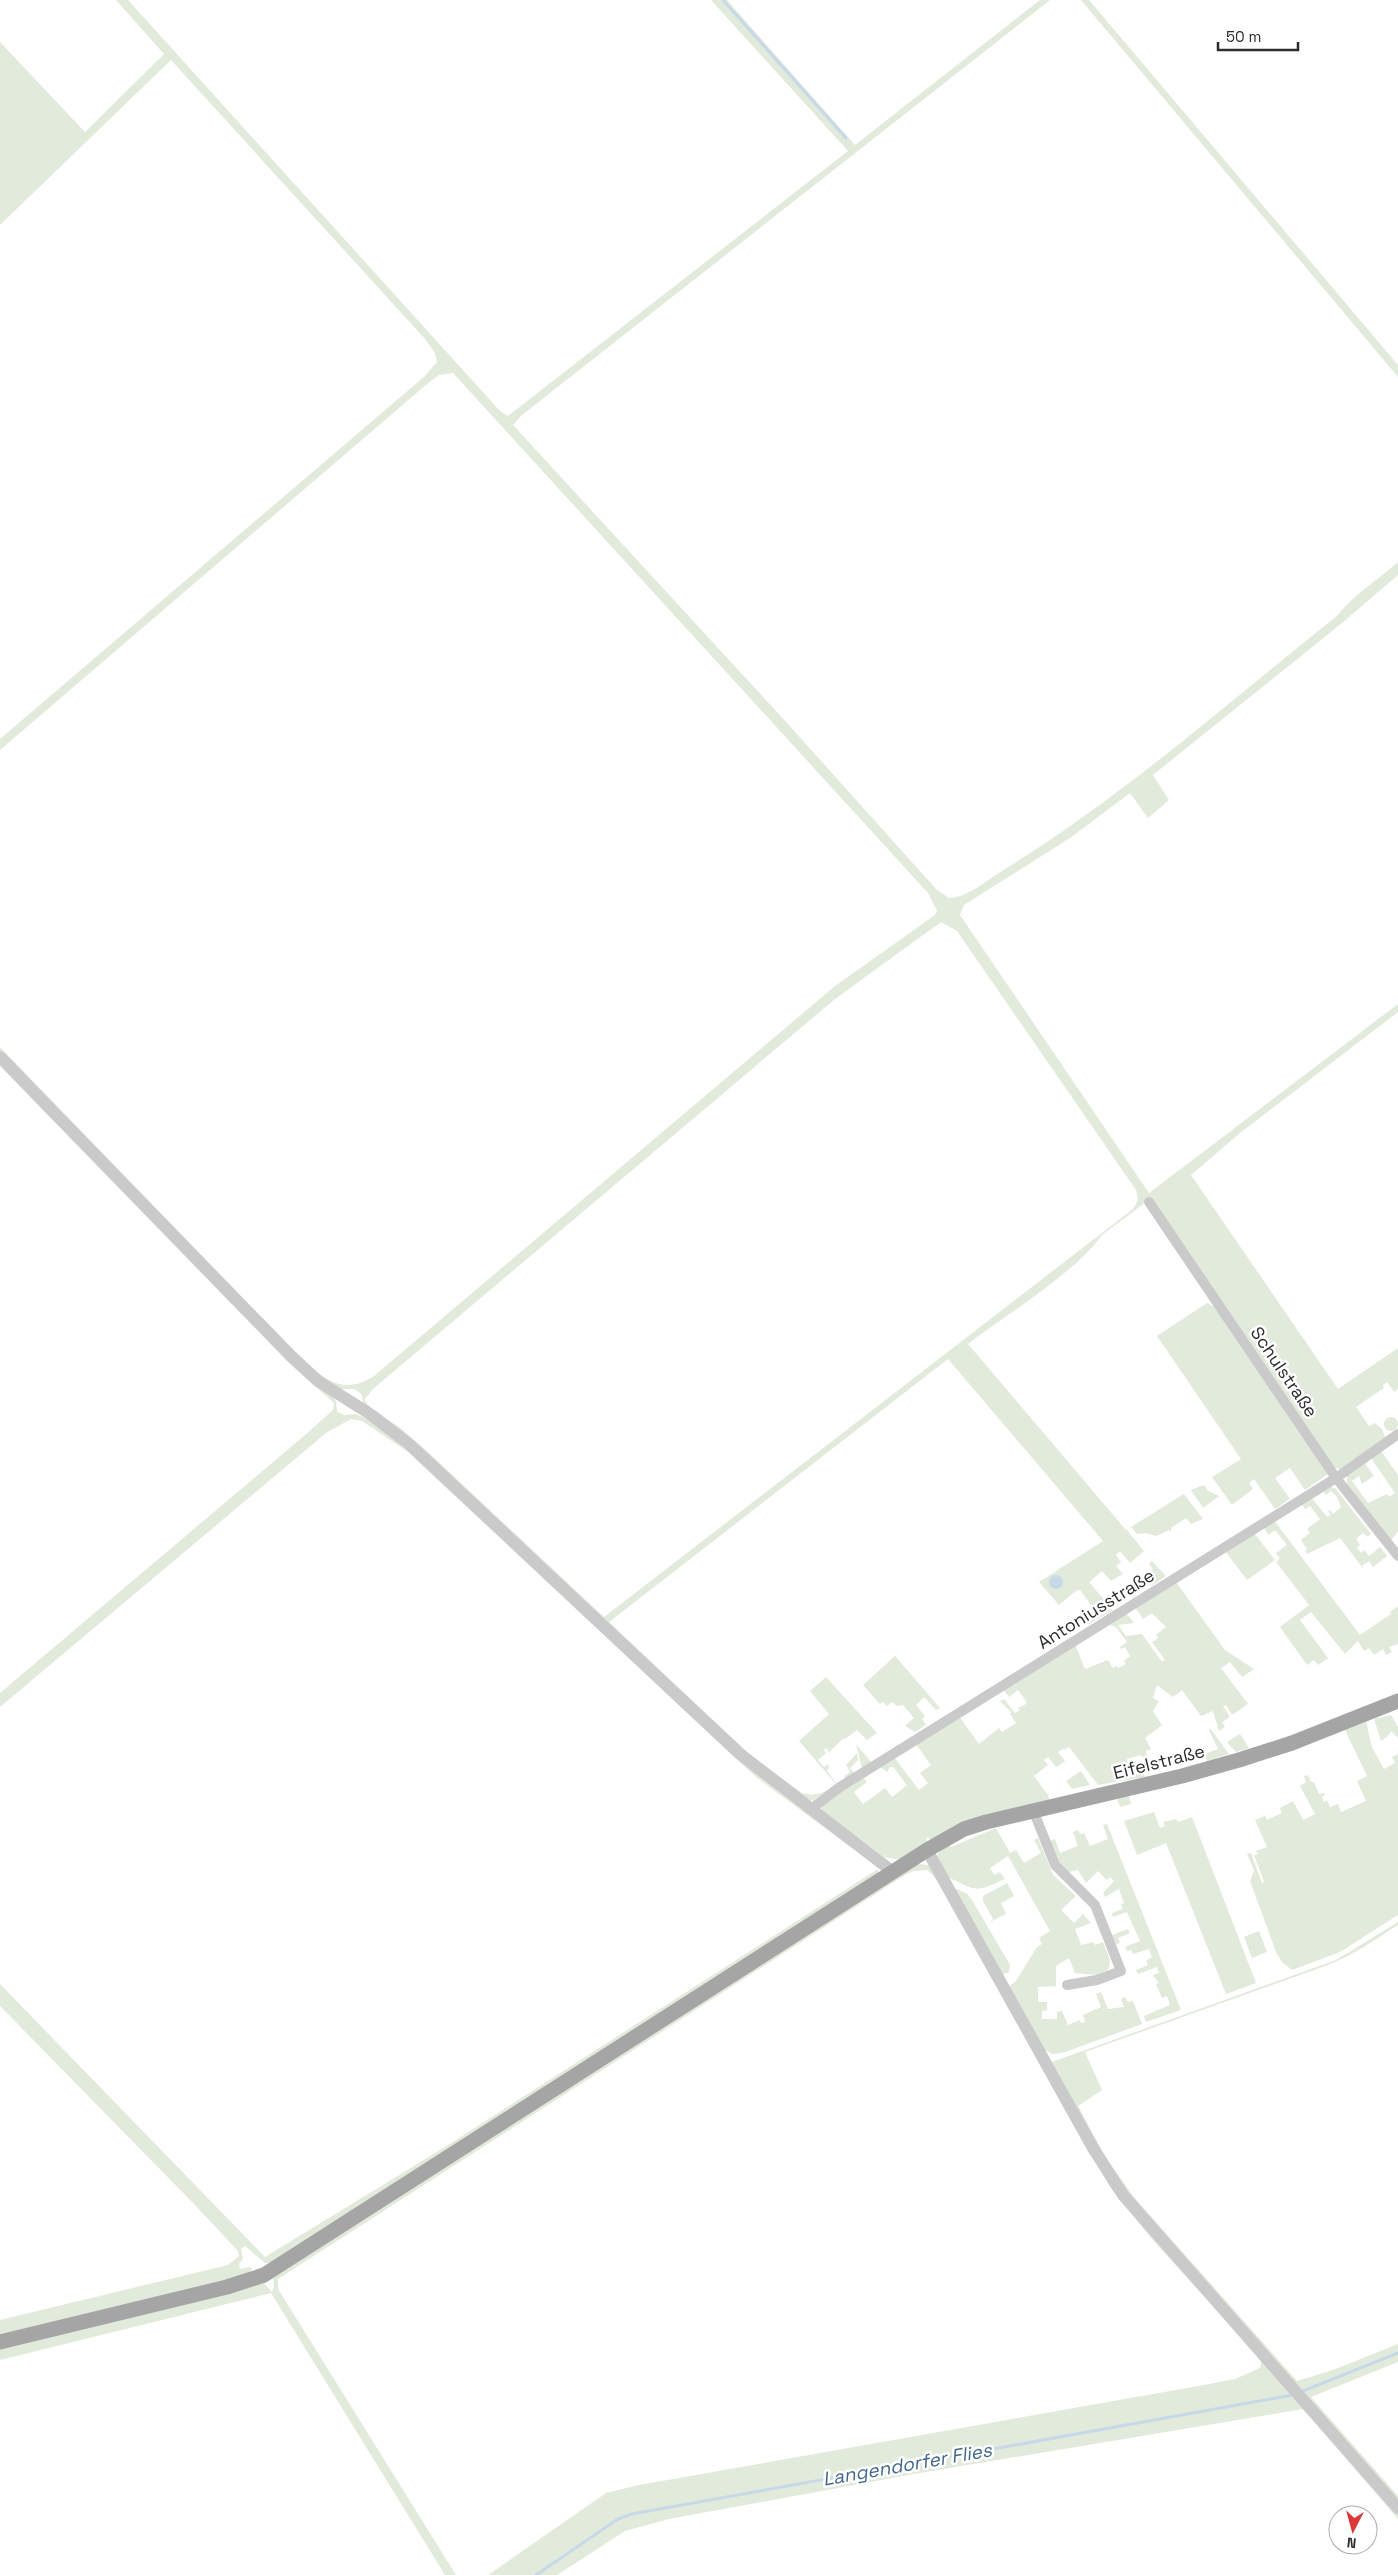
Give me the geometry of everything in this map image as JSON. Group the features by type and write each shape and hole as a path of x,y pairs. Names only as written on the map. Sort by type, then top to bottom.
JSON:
{"main road":[{"name":"Eifelstraße","path":"0,2342 227,2287 264,2275 927,1850 964,1829 1032,1810 1146,1785 1230,1763 1300,1740 1398,1701"}],"street":[{"path":"0,1057 302,1366 318,1380 370,1414 409,1444 734,1748 893,1872"},
{"name":"Schulstraße","path":"1149,1202 1336,1478 1398,1556"},
{"name":"Antoniusstraße","path":"811,1809 833,1791 1336,1478 1398,1434"},
{"path":"1032,1810 1055,1865 1095,1905 1121,1972 1097,1980 1067,1985"},
{"path":"927,1850 1078,2123 1123,2195 1398,2508"}],"green space":[{"path":"116,0 128,0 500,411 508,416 848,151 711,0 727,0 855,145 1040,0 1050,0 522,415 513,425 787,723 936,889 949,898 963,895 977,888 1090,812 1132,781 1338,615 1344,607 1398,562 1398,575 1342,623 1153,775 1169,800 1148,818 1130,793 1070,838 964,905 960,915 1149,1193 1398,1004 1398,1012 1240,1133 1191,1175 1338,1389 1398,1348 1398,1389 1394,1392 1387,1382 1383,1385 1384,1388 1356,1407 1369,1426 1375,1423 1382,1429 1385,1437 1343,1470 1335,1468 1150,1199 1102,1235 1075,1264 1058,1278 968,1344 1126,1530 1184,1494 1203,1519 1191,1524 1186,1518 1171,1528 1171,1532 1169,1530 1156,1536 1146,1533 1137,1534 1131,1527 1127,1530 1144,1551 1130,1563 1120,1551 1116,1555 1121,1562 1116,1566 1123,1574 1111,1581 1102,1571 1089,1582 1113,1610 1088,1625 1085,1622 1097,1613 1080,1590 1077,1590 1059,1605 1039,1582 1103,1541 948,1359 609,1622 748,1753 802,1793 812,1795 828,1790 810,1801 761,1767 363,1404 362,1395 355,1389 340,1389 321,1378 293,1350 326,1379 337,1383 348,1385 360,1383 374,1376 835,986 935,915 937,911 928,893 453,373 439,375 427,384 0,750 0,739 425,376 437,362 435,353 425,339 171,60 0,225 0,42 85,132 164,54","holes":["941,922 957,931 1136,1190 1138,1200 1133,1209 604,1617 429,1453 399,1427 371,1408 364,1400 374,1388 835,999"]},
{"path":"1081,0 1089,0 1398,365 1398,377"},
{"path":"0,1047 268,1324 0,1053"},
{"path":"0,1066 332,1396 336,1401 337,1412 345,1415 356,1414 377,1424 856,1851 756,1777 408,1452 362,1421 351,1419 326,1433 0,1707 0,1693 305,1435 333,1410 334,1403 286,1360"},
{"path":"1207,1303 1215,1307 1328,1474 1305,1490 1290,1468 1275,1478 1290,1499 1275,1509 1254,1479 1249,1483 1253,1489 1232,1505 1212,1477 1241,1459 1157,1336"},
{"path":"1388,1417 1394,1417 1398,1424 1394,1431 1388,1431 1384,1427 1384,1421"},
{"path":"1381,1451 1398,1475 1398,1531 1391,1541 1347,1485 1347,1474 1364,1462 1374,1476 1362,1484 1359,1476 1352,1481 1368,1503 1387,1494 1389,1497 1395,1493 1371,1458"},
{"path":"1204,1485 1208,1491 1219,1496 1203,1508 1191,1490"},
{"path":"1328,1487 1335,1488 1371,1534 1368,1537 1363,1533 1356,1539 1360,1545 1357,1548 1361,1553 1364,1550 1369,1556 1380,1547 1387,1556 1373,1567 1369,1561 1362,1566 1365,1571 1340,1538 1307,1554 1305,1551 1307,1549 1301,1540 1310,1533 1307,1529 1320,1519 1310,1506 1305,1509 1301,1503 1311,1497 1327,1517 1331,1515 1328,1511 1330,1510 1333,1514 1341,1507 1337,1497 1331,1491 1326,1495 1322,1490"},
{"path":"1274,1520 1360,1635 1391,1614 1390,1612 1398,1606 1398,1644 1389,1647 1392,1652 1386,1655 1383,1649 1374,1655 1369,1648 1364,1651 1358,1641 1345,1654 1311,1612 1300,1620 1328,1658 1318,1665 1314,1660 1307,1665 1280,1627 1309,1605 1276,1562 1280,1558 1276,1553 1287,1545 1275,1530 1268,1535 1264,1527"},
{"path":"1254,1533 1275,1560 1247,1580 1225,1551"},
{"path":"1152,1561 1166,1576 1151,1586 1144,1576 1153,1569 1149,1564"},
{"path":"1176,1582 1225,1650 1254,1669 1242,1677 1230,1662 1221,1668 1248,1704 1232,1715 1226,1705 1223,1706 1230,1717 1222,1722 1225,1727 1219,1731 1213,1711 1201,1716 1182,1690 1173,1697 1157,1685 1153,1698 1159,1701 1153,1711 1162,1725 1145,1738 1151,1749 1146,1751 1147,1756 1143,1757 1144,1759 1141,1755 1127,1759 1132,1774 1143,1771 1145,1777 1098,1785 1069,1747 1063,1749 1058,1752 1065,1761 1056,1767 1048,1757 1044,1760 1048,1765 1034,1776 1048,1795 1050,1801 979,1816 932,1841 928,1837 926,1839 929,1843 900,1860 884,1857 822,1810 822,1804 862,1776 867,1782 854,1792 863,1804 885,1788 892,1797 907,1785 893,1767 890,1767 887,1772 879,1766 894,1757 919,1790 928,1783 920,1773 931,1765 915,1743 959,1716 979,1744 999,1728 1002,1732 1016,1723 1010,1714 1011,1712 1000,1701 1004,1699 1015,1713 1020,1710 1018,1708 1026,1704 1018,1690 1009,1697 1003,1689 1075,1644 1085,1669 1108,1660 1113,1668 1126,1664 1124,1661 1130,1656 1125,1647 1121,1649 1120,1647 1127,1642 1116,1627 1108,1624 1126,1613 1134,1623 1118,1625 1126,1636 1142,1634 1162,1662 1165,1660 1152,1642 1158,1638 1156,1635 1166,1627 1152,1613 1143,1619 1135,1607"},
{"path":"895,1656 940,1708 936,1710 924,1697 916,1705 925,1716 922,1719 926,1725 915,1732 905,1726 914,1718 903,1705 897,1706 892,1702 887,1706 883,1702 880,1704 863,1685"},
{"path":"826,1677 877,1733 867,1740 857,1730 844,1738 829,1752 826,1748 824,1750 826,1753 818,1760 824,1767 828,1764 827,1771 837,1784 828,1790 836,1784 799,1741 829,1714 810,1691"},
{"path":"1391,1715 1398,1727 1398,1738 1391,1731 1381,1741 1374,1719"},
{"path":"1366,1722 1372,1747 1384,1769 1395,1763 1392,1757 1398,1754 1398,1915 1340,1952 1292,1970 1282,1962 1276,1952 1250,1881 1254,1870 1247,1854 1251,1853 1262,1883 1264,1882 1254,1855 1258,1854 1256,1851 1267,1847 1255,1820 1265,1816 1267,1820 1282,1813 1280,1808 1293,1801 1303,1820 1315,1814 1300,1786 1306,1782 1304,1776 1308,1775 1311,1782 1314,1782 1319,1794 1324,1793 1325,1795 1322,1797 1324,1802 1327,1800 1330,1807 1338,1804 1341,1812 1366,1801 1357,1781 1367,1776 1345,1730"},
{"path":"1210,1728 1229,1754 1207,1761 1204,1754 1218,1749 1209,1730"},
{"path":"1240,1734 1249,1748 1236,1752 1227,1742"},
{"path":"856,1744 872,1763 862,1769"},
{"path":"857,1753 858,1760 850,1768 855,1774 846,1779 844,1777 850,1772 846,1765"},
{"path":"1081,1771 1090,1785 1072,1789 1066,1781"},
{"path":"1129,1796 1131,1804 1120,1807 1117,1799"},
{"path":"1154,1812 1160,1828 1165,1826 1163,1822 1176,1819 1178,1822 1192,1817 1256,1983 1226,1994 1166,1843 1137,1855 1124,1821"},
{"path":"1107,1824 1181,2010 1146,2022 1144,2016 1170,2005 1167,1996 1162,1998 1156,1984 1159,1983 1153,1975 1159,1973 1157,1967 1138,1974 1136,1970 1148,1965 1146,1961 1152,1957 1149,1949 1133,1954 1131,1950 1127,1951 1125,1947 1140,1941 1127,1912 1113,1917 1112,1913 1123,1909 1121,1904 1124,1903 1119,1889 1105,1897 1103,1893 1114,1881 1110,1877 1107,1880 1098,1871 1086,1883 1078,1870 1068,1872 1059,1863 1050,1841 1055,1839 1060,1853 1078,1846 1073,1832 1078,1830 1080,1834 1084,1833 1090,1846 1108,1839 1103,1825"},
{"path":"996,1828 1010,1853 1016,1850 1024,1863 1041,1853 1034,1840 1038,1838 1053,1875 1076,1896 1061,1910 1074,1923 1083,1914 1091,1923 1075,1929 1081,1945 1093,1942 1095,1945 1103,1942 1110,1960 1109,1969 1097,1975 1075,1973 1069,1958 1056,1966 1056,1986 1038,1987 1038,2002 1047,2002 1047,2010 1042,2011 1042,2019 1057,2019 1057,2012 1062,2011 1068,2025 1080,2020 1081,2023 1085,2022 1083,2015 1101,2007 1096,1994 1101,1992 1108,2009 1124,2007 1121,1999 1125,1997 1128,2002 1133,2001 1142,2024 1065,2052 1053,2054 1044,2050 1006,1989 1016,1981 1037,1947 1042,1944 1039,1938 1050,1931 1008,1856 990,1868 994,1875 1000,1872 1005,1879 979,1889 969,1887 945,1876 937,1856 940,1850 949,1845 951,1847"},
{"path":"917,1864 930,1865 1097,2161 1398,2512 1398,2519 1303,2409 914,2474 669,2519 625,2531 557,2575 488,2575 606,2493 639,2485 1204,2385 1235,2379 1260,2368 1261,2362 1250,2347 1151,2238 1110,2187 934,1876 927,1870 913,1871 905,1875 278,2279 278,2289 456,2575 445,2575 271,2293 0,2360 0,2348 264,2283 272,2292 274,2286 273,2278"},
{"path":"878,1869 878,1873 275,2262 265,2263 245,2246 241,2249 243,2259 239,2264 240,2269 250,2267 252,2269 246,2276 0,2337 0,2320 228,2265 239,2256 238,2251 194,2204 0,2006 0,1984 265,2257 445,2147"},
{"path":"1007,1883 1014,1896 1001,1903 1006,1914 990,1922 993,1919 983,1901 983,1896"},
{"path":"957,1889 967,1894 972,1900 1010,1965 1009,1972 1001,1975 954,1891"},
{"path":"1398,1922 1398,1925 1372,1942 1328,1965 1085,2052 1102,2090 1078,2106 1106,2158 1133,2196 1297,2381 1333,2370 1398,2344 1398,2362 1311,2397 1398,2496 1398,2503 1120,2186 1052,2062 1336,1960"},
{"path":"1128,1929 1130,1933 1118,1938 1120,1943 1116,1944 1112,1935"},
{"path":"1259,1931 1267,1952 1252,1958 1244,1937"}],"water":[{"path":"1056,1575 1061,1577 1063,1582 1061,1587 1056,1589 1051,1587 1049,1582 1051,1577"}],"waterway":[{"path":"723,0 846,138"},
{"name":"Langendorfer Flies","path":"1303,2391 1398,2353"},
{"name":"Langendorfer Flies","path":"536,2575 618,2519 632,2514 1293,2395"}]}
